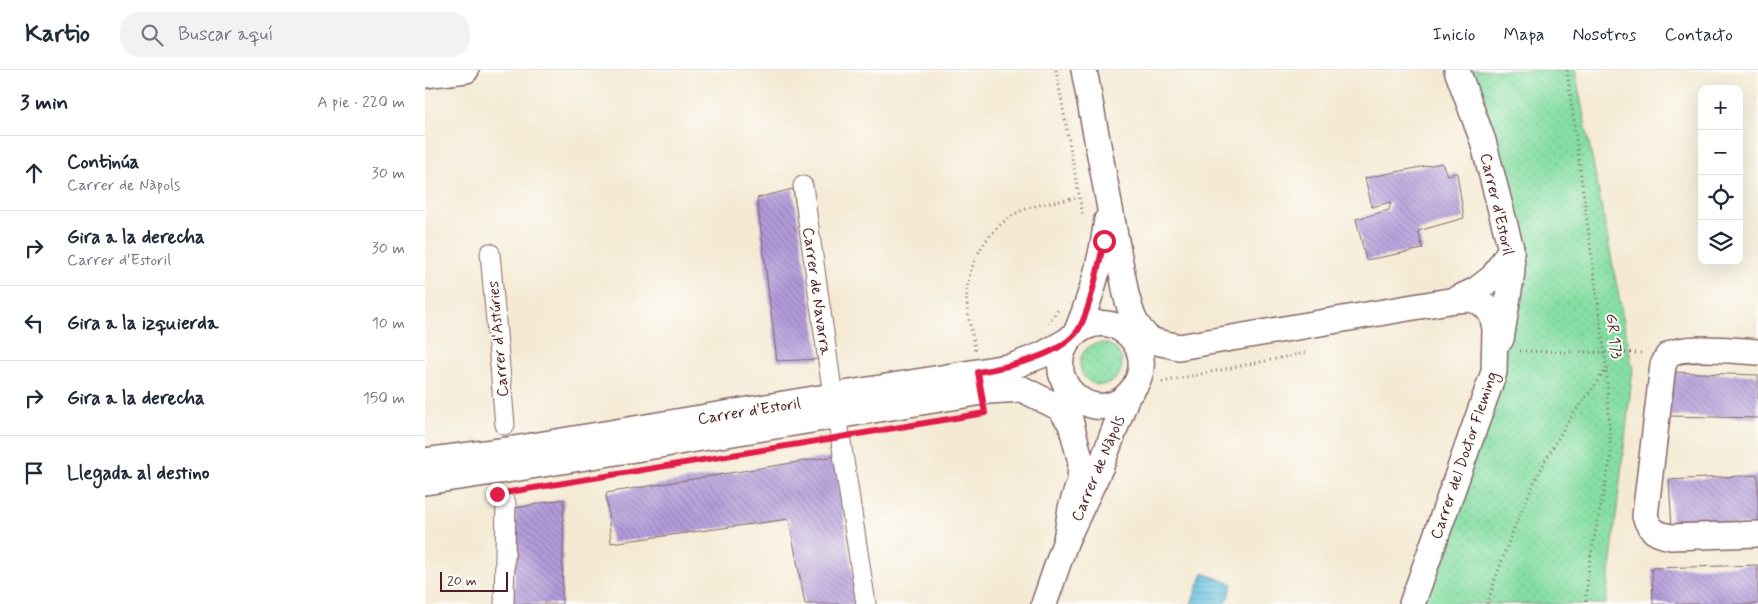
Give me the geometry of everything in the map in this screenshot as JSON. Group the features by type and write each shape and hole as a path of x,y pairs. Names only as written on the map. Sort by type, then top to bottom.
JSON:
{"street":[{"path":"425,75 466,70"},
{"path":"1084,70 1127,294 1137,327 1149,340"},
{"name":"Carrer d'Estoril","path":"1457,70 1483,141 1511,249 1512,272 1496,361"},
{"name":"Carrer de Navarra","path":"803,186 865,604"},
{"path":"1072,336 1089,325 1103,324 1119,328 1131,336 1137,345 1142,359 1141,373 1137,385 1127,396 1106,406 1069,403 1061,372 1061,354 1088,305 1104,241 1109,200"},
{"name":"Carrer del Doctor Fleming","path":"1455,300 1477,290 1493,277 1511,249"},
{"name":"Carrer d'Astúries","path":"490,253 505,425"},
{"name":"Carrer del Doctor Fleming","path":"1119,328 1149,340 1179,347 1455,300 1469,299 1481,302 1492,314 1495,329 1496,361 1411,604"},
{"name":"Carrer d'Estoril","path":"425,482 507,470 835,406 978,372 1013,366 1042,355 1072,336"},
{"path":"1758,352 1695,349 1680,350 1669,355 1663,365 1645,516 1648,526 1658,534 1671,537 1758,534"},
{"name":"Carrer d'Estoril","path":"425,461 835,406 1022,388 1069,403"},
{"name":"Carrer de Nàpols","path":"1044,604 1066,540 1101,466 1127,396"},
{"name":"Carrer de Nàpols","path":"1066,540 1071,508 1079,481 1081,462 1069,403"},
{"path":"505,604 507,503"}],"path":[{"name":"GR 173","path":"1567,70 1607,368 1611,456 1590,559 1585,604"},
{"path":"978,372 967,296 971,270 979,252 990,235 1021,211 1039,205 1079,198"},
{"path":"1157,387 1163,382 1309,352"},
{"path":"1496,361 1605,352 1669,355"},
{"path":"1487,604 1507,545 1549,455 1561,432 1607,368"}],"green space":[{"path":"1466,70 1575,70 1633,369 1606,604 1412,604 1494,372 1492,314 1510,207"},
{"path":"1101,343 1116,349 1122,364 1116,379 1101,385 1086,379 1080,364 1086,349"}],"water":[{"path":"1203,573 1233,584 1226,604 1191,604"}],"building":[{"path":"1442,163 1447,175 1457,173 1464,218 1418,231 1423,249 1366,260 1356,219 1389,210 1391,202 1372,207 1365,178"},
{"path":"793,189 820,359 777,361 757,198"},
{"path":"1671,372 1758,375 1758,418 1670,416"},
{"path":"835,456 857,604 805,604 789,519 611,543 606,493"},
{"path":"1758,475 1758,524 1672,528 1669,480"},
{"path":"564,499 562,604 514,604 516,508"},
{"path":"1758,565 1758,604 1653,604 1652,568"}],"route":[{"path":"497,494 985,413 978,372 1013,366 1042,355 1067,342 1077,331 1088,305 1104,241"}]}
